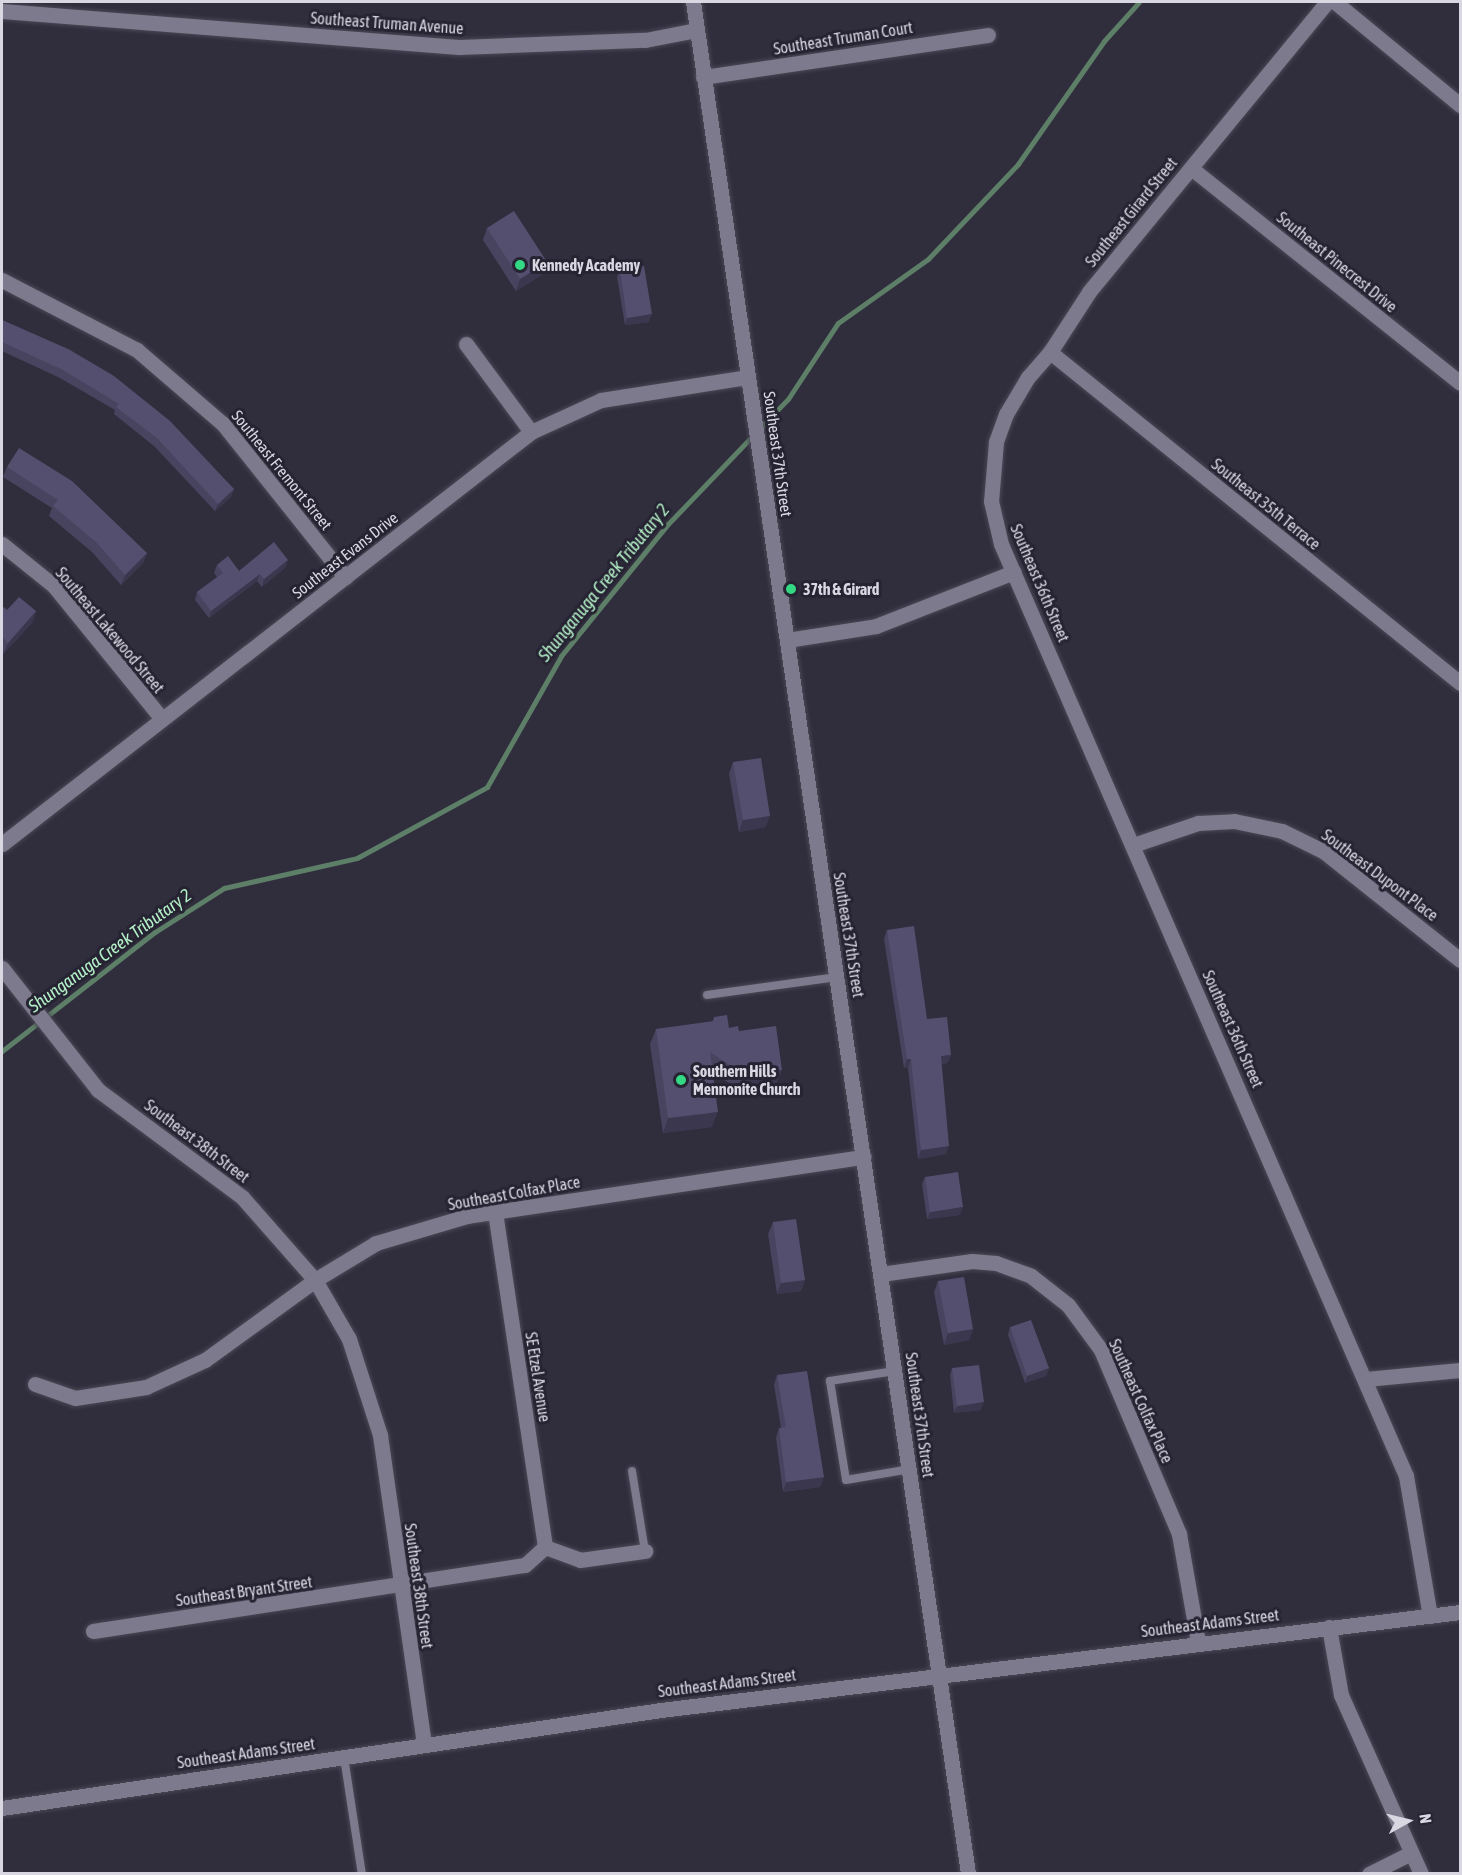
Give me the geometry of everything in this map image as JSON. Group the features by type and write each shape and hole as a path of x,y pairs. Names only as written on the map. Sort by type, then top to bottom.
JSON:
{"street":[{"name":"Southeast 37th Street","path":"693,2 896,1371 968,1874"},
{"name":"Southeast Girard Street","path":"993,462 1012,401 1050,352 1089,292 1327,2"},
{"path":"1335,2 1461,105"},
{"name":"Southeast Truman Avenue","path":"2,11 459,48 645,40 697,30"},
{"name":"Southeast Truman Court","path":"703,77 988,35"},
{"name":"Southeast Pinecrest Drive","path":"1191,168 1461,383"},
{"name":"Southeast Fremont Street","path":"2,280 137,350 189,394 223,424 345,577"},
{"path":"466,344 531,432"},
{"name":"Southeast 35th Terrace","path":"1050,352 1461,683"},
{"name":"Southeast Evans Drive","path":"2,844 531,432 601,400 749,384"},
{"name":"Southeast 36th Street","path":"993,462 991,501 997,530 1014,572 1366,1379 1412,1497 1430,1616"},
{"name":"Southeast Lakewood Street","path":"2,544 54,586 162,718"},
{"path":"787,640 876,626 1014,572"},
{"name":"Southeast Dupont Place","path":"1133,845 1198,822 1234,821 1282,831 1323,851 1461,960"},
{"name":"Southeast 38th Street","path":"2,968 98,1090 242,1197 315,1280 349,1340 380,1434 424,1745"},
{"name":"Southeast Colfax Place","path":"35,1384 75,1398 146,1387 205,1360 315,1280 376,1243 467,1216 864,1157"},
{"name":"SE Etzel Avenue","path":"495,1212 546,1547"},
{"name":"Southeast Colfax Place","path":"881,1274 972,1261 996,1263 1031,1276 1068,1305 1101,1350 1179,1534 1198,1642"},
{"path":"1366,1379 1461,1370"},
{"path":"546,1547 580,1560 645,1551"},
{"name":"Southeast Bryant Street","path":"93,1631 401,1586 525,1565 546,1547"},
{"name":"Southeast Adams Street","path":"2,1808 424,1745 939,1674 1461,1612"},
{"path":"1329,1627 1341,1695 1421,1874"},
{"path":"1370,1874 1411,1852"}],"lane":[{"path":"708,995 837,977"},
{"path":"896,1371 830,1381 846,1480 910,1469"},
{"path":"632,1471 645,1551"},
{"path":"344,1757 362,1874"}],"building":[{"path":"514,211 547,262 520,279 487,228"},
{"path":"644,266 652,314 627,318 620,270"},
{"path":"2,320 70,350 114,376 170,421 234,489 218,504 157,438 116,407 119,404 63,370 2,342"},
{"path":"19,448 72,481 147,553 125,575 96,542 53,506 58,500 7,467"},
{"path":"274,542 288,560 264,579 260,574 211,611 197,592 223,573 217,565 228,556 239,571"},
{"path":"19,597 36,611 8,643 2,637 2,606 7,610"},
{"path":"761,758 770,816 743,820 733,762"},
{"path":"914,926 927,1019 947,1017 951,1055 941,1056 949,1146 921,1150 911,1059 907,1059 887,930"},
{"name":"Southern Hills Mennonite Church","path":"727,1015 729,1028 738,1026 739,1031 776,1026 782,1070 745,1075 710,1052 718,1112 668,1118 656,1029 714,1021 714,1017"},
{"path":"958,1172 963,1207 930,1212 925,1177"},
{"path":"796,1219 805,1280 781,1283 773,1222"},
{"path":"964,1277 973,1329 948,1333 938,1281"},
{"path":"1031,1320 1049,1368 1027,1376 1010,1327"},
{"path":"979,1365 984,1402 957,1406 952,1368"},
{"path":"807,1371 824,1477 786,1482 779,1428 786,1427 777,1375"}],"waterway":[{"name":"Shunganuga Creek Tributary 2","path":"2,1051 155,932 224,888 357,858 487,787 561,656 668,524 788,399 838,323 928,259 1018,164 1104,41 1139,2"}],"place":[{"name":"Kennedy Academy","path":"520,265"},
{"name":"37th & Girard","path":"791,589"},
{"name":"Southern Hills Mennonite Church","path":"681,1080"}]}
